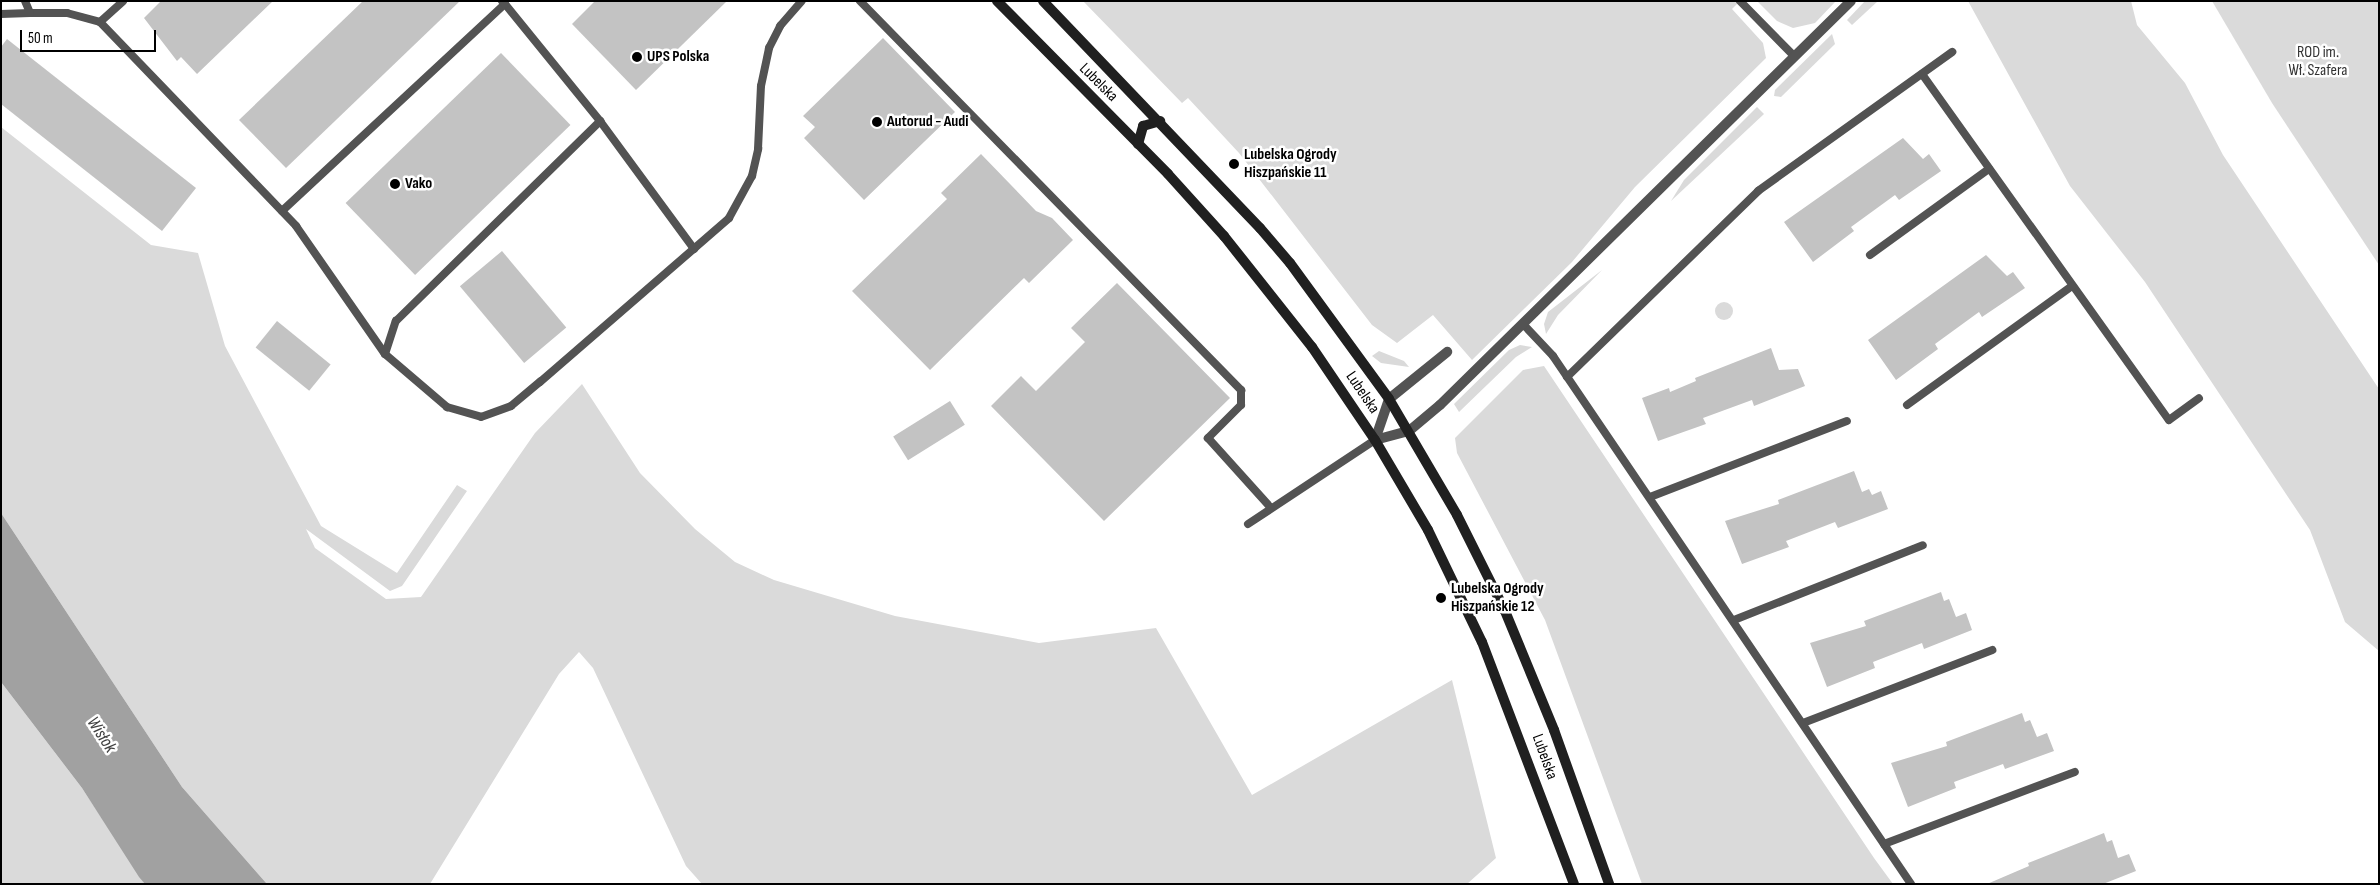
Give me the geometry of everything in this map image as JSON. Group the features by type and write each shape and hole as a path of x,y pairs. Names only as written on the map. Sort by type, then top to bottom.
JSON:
{"main road":[{"name":"Lubelska","path":"997,1 1138,144 1253,270 1312,347 1375,440 1428,530 1482,642 1574,884"},
{"name":"Lubelska","path":"1043,1 1160,121 1290,263 1389,400 1409,431 1505,612 1554,730 1610,884"},
{"path":"1138,144 1143,126 1160,121"}],"street":[{"path":"1375,440 1409,431 1523,324 1851,1"},
{"path":"1375,440 1389,400 1447,352"}],"lane":[{"path":"25,1 30,13"},
{"path":"100,22 123,1"},
{"path":"1,14 67,13 100,22 296,226 385,354 447,407 481,417 496,414 540,382 729,218 752,176 758,149 761,86 769,48 780,26 802,1"},
{"path":"860,1 1242,390 1241,405 1208,438 1271,508"},
{"path":"1740,1 1795,57"},
{"path":"282,212 503,3 600,121 694,249"},
{"path":"1567,377 1758,191 1952,52"},
{"path":"1922,74 2169,420 2199,398"},
{"path":"385,354 396,322 600,121"},
{"path":"1870,255 1989,168"},
{"path":"1908,405 2072,286"},
{"path":"1523,324 1567,377 1734,620 1911,884"},
{"path":"1650,497 1847,421"},
{"path":"1248,524 1375,440"},
{"path":"1734,620 1923,544"},
{"path":"1803,723 1992,650"},
{"path":"1884,844 2075,772"}],"green space":[{"path":"1083,1 1740,1 1732,9 1763,43 1766,58 1635,187 1572,262 1472,360 1433,315 1397,343 1372,325 1239,153 1188,98 1182,103"},
{"path":"1757,1 1836,1 1815,23 1793,28 1777,21"},
{"path":"1865,1 1878,1 1852,25 1847,20"},
{"path":"1968,1 2131,1 2137,25 2185,83 2223,155 2379,389 2379,651 2345,622 2310,530 2145,282 2070,186"},
{"name":"ROD im. Wł. Szafera","path":"2212,1 2379,1 2379,265 2272,103"},
{"path":"1832,34 1835,44 1781,97 1774,96 1775,90"},
{"path":"1757,107 1764,114 1671,201 1684,180"},
{"path":"1,127 151,245 198,253 225,346 321,526 397,573 457,485 467,491 402,586 390,591 306,529 315,548 386,599 421,597 535,433 582,384 640,473 695,529 735,562 774,580 895,616 1039,643 1156,628 1252,795 1452,680 1496,858 1467,884 702,884 686,866 593,668 579,652 559,674 430,884 267,884 182,787 1,513"},
{"path":"1602,270 1558,315 1546,334 1544,324 1548,312"},
{"path":"1720,302 1728,302 1733,307 1731,318 1720,320 1715,315 1715,307"},
{"path":"1520,345 1532,347 1516,357 1459,412 1454,404 1509,350"},
{"path":"1379,351 1404,361 1409,367 1381,363 1372,356"},
{"path":"1544,366 1893,884 1642,884 1545,620 1457,453 1455,438 1523,370"},
{"path":"1,682 82,788 145,884 1,884"}],"water":[{"name":"Wisłok","path":"1,513 182,787 267,884 145,884 139,877 82,788 1,682"}],"building":[{"path":"161,1 273,1 197,74 181,57 177,61 144,18"},
{"path":"363,1 460,1 286,168 239,120"},
{"name":"UPS Polska","path":"595,1 727,1 636,90 572,24"},
{"name":"Autorud - Audi","path":"883,38 955,112 864,200 804,138 815,127 803,116"},
{"path":"7,39 196,188 162,231 1,104 1,47"},
{"path":"501,53 570,125 415,275 346,203"},
{"path":"1903,138 1923,159 1929,154 1941,171 1899,200 1895,195 1851,227 1854,231 1813,262 1784,222"},
{"path":"981,154 1036,211 1052,218 1073,240 1029,283 1024,278 930,370 852,291 947,199 941,193"},
{"path":"502,251 566,328 524,363 460,286"},
{"path":"1986,255 2007,276 2013,272 2025,288 1982,317 1979,312 1935,344 1938,349 1896,380 1868,340"},
{"path":"1117,283 1230,398 1104,521 991,406 1021,376 1036,391 1085,342 1071,328"},
{"path":"277,321 331,364 309,391 256,347"},
{"path":"1771,348 1779,370 1798,369 1805,386 1754,406 1752,400 1703,418 1706,424 1658,441 1642,398 1669,388 1670,392 1696,381 1695,378"},
{"path":"950,401 965,425 908,460 893,437"},
{"path":"1854,471 1862,492 1869,489 1872,495 1881,491 1888,509 1838,528 1835,522 1786,541 1789,547 1742,564 1725,521 1779,504 1778,500"},
{"path":"1941,592 1944,601 1949,599 1956,617 1966,613 1972,630 1924,649 1922,643 1873,662 1875,668 1827,687 1810,643 1866,626 1864,621"},
{"path":"2022,713 2025,722 2030,720 2037,737 2047,733 2054,751 2005,769 2003,764 1954,782 1956,788 1908,807 1891,763 1947,746 1946,742"},
{"path":"2104,833 2107,842 2112,840 2118,858 2129,854 2136,871 2103,884 1987,884 2029,866 2028,863"}],"place":[{"name":"UPS Polska","path":"637,57"},
{"name":"Autorud - Audi","path":"877,122"},
{"name":"Lubelska Ogrody Hiszpańskie 11","path":"1234,164"},
{"name":"Vako","path":"395,184"},
{"name":"Lubelska Ogrody Hiszpańskie 12","path":"1441,598"}]}
